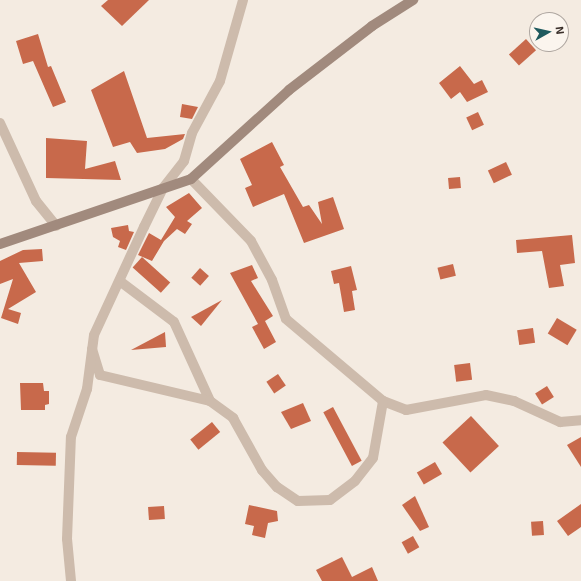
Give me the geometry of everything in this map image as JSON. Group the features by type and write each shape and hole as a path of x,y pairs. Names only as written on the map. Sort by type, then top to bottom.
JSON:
{"main road":[{"path":"0,244 56,226 191,178 289,90 372,26 413,0"}],"street":[{"path":"71,581 67,539 71,437 87,389 92,347 163,188 184,161 192,133 220,81 243,0"},
{"path":"0,123 36,201 56,226"},
{"path":"191,178 251,241 272,280 286,319 384,401 406,410 486,396 514,401 560,422 581,420"},
{"path":"121,282 174,322 210,401"},
{"path":"92,347 100,375 210,401 233,418 262,470 277,487 298,501 316,503 342,494 373,458 384,401"}],"building":[{"path":"108,0 149,0 122,26 101,6"},
{"path":"38,34 48,67 51,66 66,102 53,107 33,61 23,64 16,41"},
{"path":"526,39 529,42 529,52 534,52 519,66 509,54"},
{"path":"460,66 474,84 482,80 488,92 467,102 460,92 451,99 439,83"},
{"path":"124,71 147,138 185,134 183,139 165,149 137,153 130,142 113,147 91,90"},
{"path":"182,104 198,107 192,119 180,117"},
{"path":"478,112 484,125 472,130 466,117"},
{"path":"46,138 87,141 85,169 115,161 121,180 46,178"},
{"path":"272,142 284,165 280,167 303,207 309,205 322,224 318,202 333,197 344,229 304,243 284,194 253,207 245,188 252,185 240,159"},
{"path":"506,162 512,175 494,183 488,170"},
{"path":"460,177 461,188 449,189 448,178"},
{"path":"189,193 202,208 187,221 192,224 185,234 177,229 164,241 152,261 138,255 149,233 161,240 175,217 166,207"},
{"path":"128,225 129,231 134,232 126,250 118,247 120,241 113,237 111,228"},
{"path":"572,235 575,263 560,265 564,286 549,288 542,251 517,253 516,240"},
{"path":"42,249 43,261 19,263 36,292 8,309 21,313 18,324 1,318 13,279 0,284 0,261 23,250"},
{"path":"142,257 170,282 161,293 133,267"},
{"path":"453,264 456,276 440,280 437,268"},
{"path":"252,265 258,278 251,281 273,316 265,321 276,342 264,349 252,327 258,324 230,273"},
{"path":"351,266 357,290 352,291 355,310 344,312 339,283 334,284 331,271"},
{"path":"200,268 209,276 200,286 191,278"},
{"path":"222,300 201,326 191,317"},
{"path":"557,318 577,330 567,345 548,333"},
{"path":"533,328 535,343 519,345 517,330"},
{"path":"165,332 166,347 131,350"},
{"path":"470,363 472,380 456,382 454,365"},
{"path":"278,374 286,386 274,393 266,382"},
{"path":"20,383 43,383 44,391 49,391 49,404 45,405 45,410 21,410"},
{"path":"547,386 554,397 542,404 535,393"},
{"path":"303,403 311,421 291,429 281,412"},
{"path":"333,407 362,461 352,466 323,412"},
{"path":"471,416 499,446 470,473 442,443"},
{"path":"212,422 220,432 198,450 190,440"},
{"path":"581,437 581,467 567,445"},
{"path":"17,452 56,453 56,466 17,465"},
{"path":"435,462 442,474 424,485 417,473"},
{"path":"415,496 429,527 420,531 402,505"},
{"path":"581,504 581,527 568,536 557,521"},
{"path":"249,505 277,511 278,521 268,523 265,538 252,535 254,526 245,524"},
{"path":"164,506 165,519 149,520 148,507"},
{"path":"543,521 544,535 532,536 531,522"},
{"path":"413,536 419,547 408,554 402,542"},
{"path":"342,557 352,577 372,567 378,581 322,581 316,570"}]}
